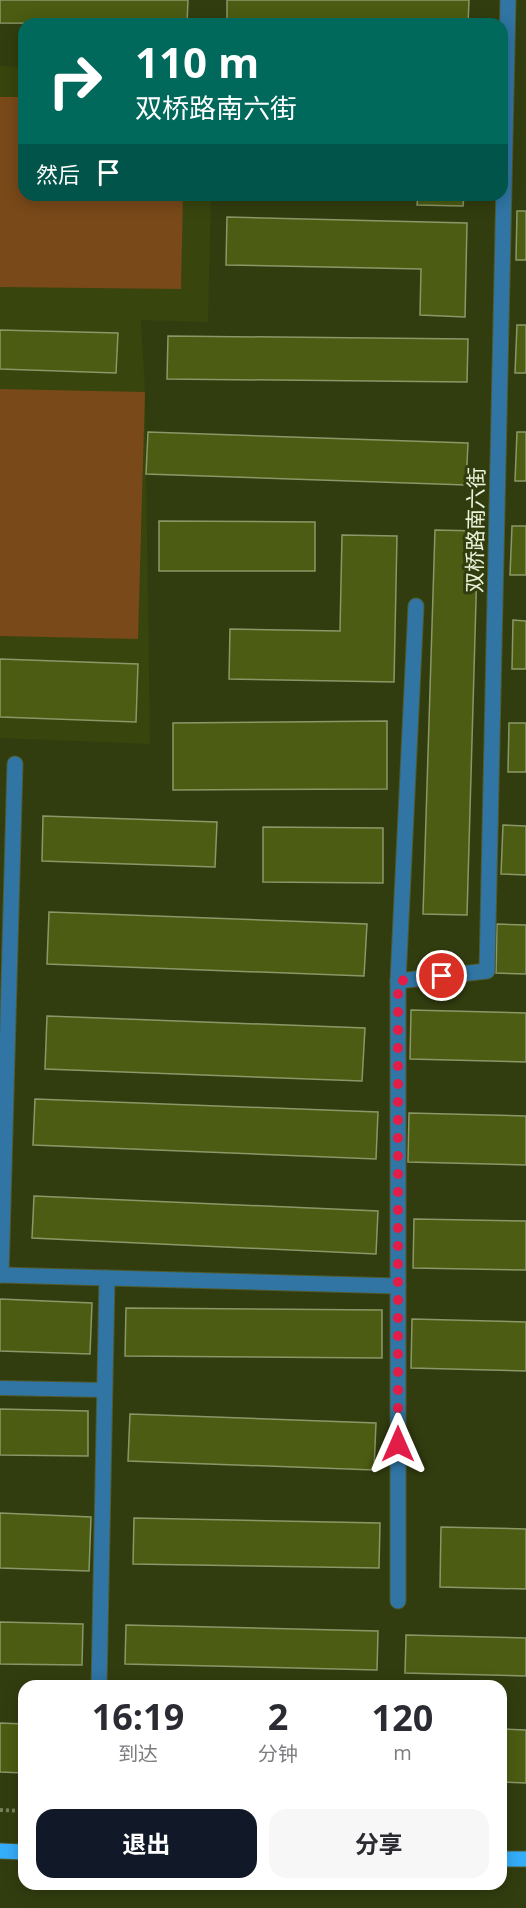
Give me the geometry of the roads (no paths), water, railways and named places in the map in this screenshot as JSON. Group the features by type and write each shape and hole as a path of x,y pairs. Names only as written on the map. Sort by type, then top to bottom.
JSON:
{"main road":[{"path":"0,1851 18,1851"},
{"path":"507,1858 526,1859"}],"street":[{"name":"双桥路南六街","path":"508,0 508,18"},
{"name":"双桥路南六街","path":"398,981 487,971 504,201"},
{"path":"398,1601 398,981 416,606"},
{"path":"15,764 0,1275 398,1286"},
{"path":"99,1680 107,1278"}],"lane":[{"path":"0,1388 105,1390"}]}
